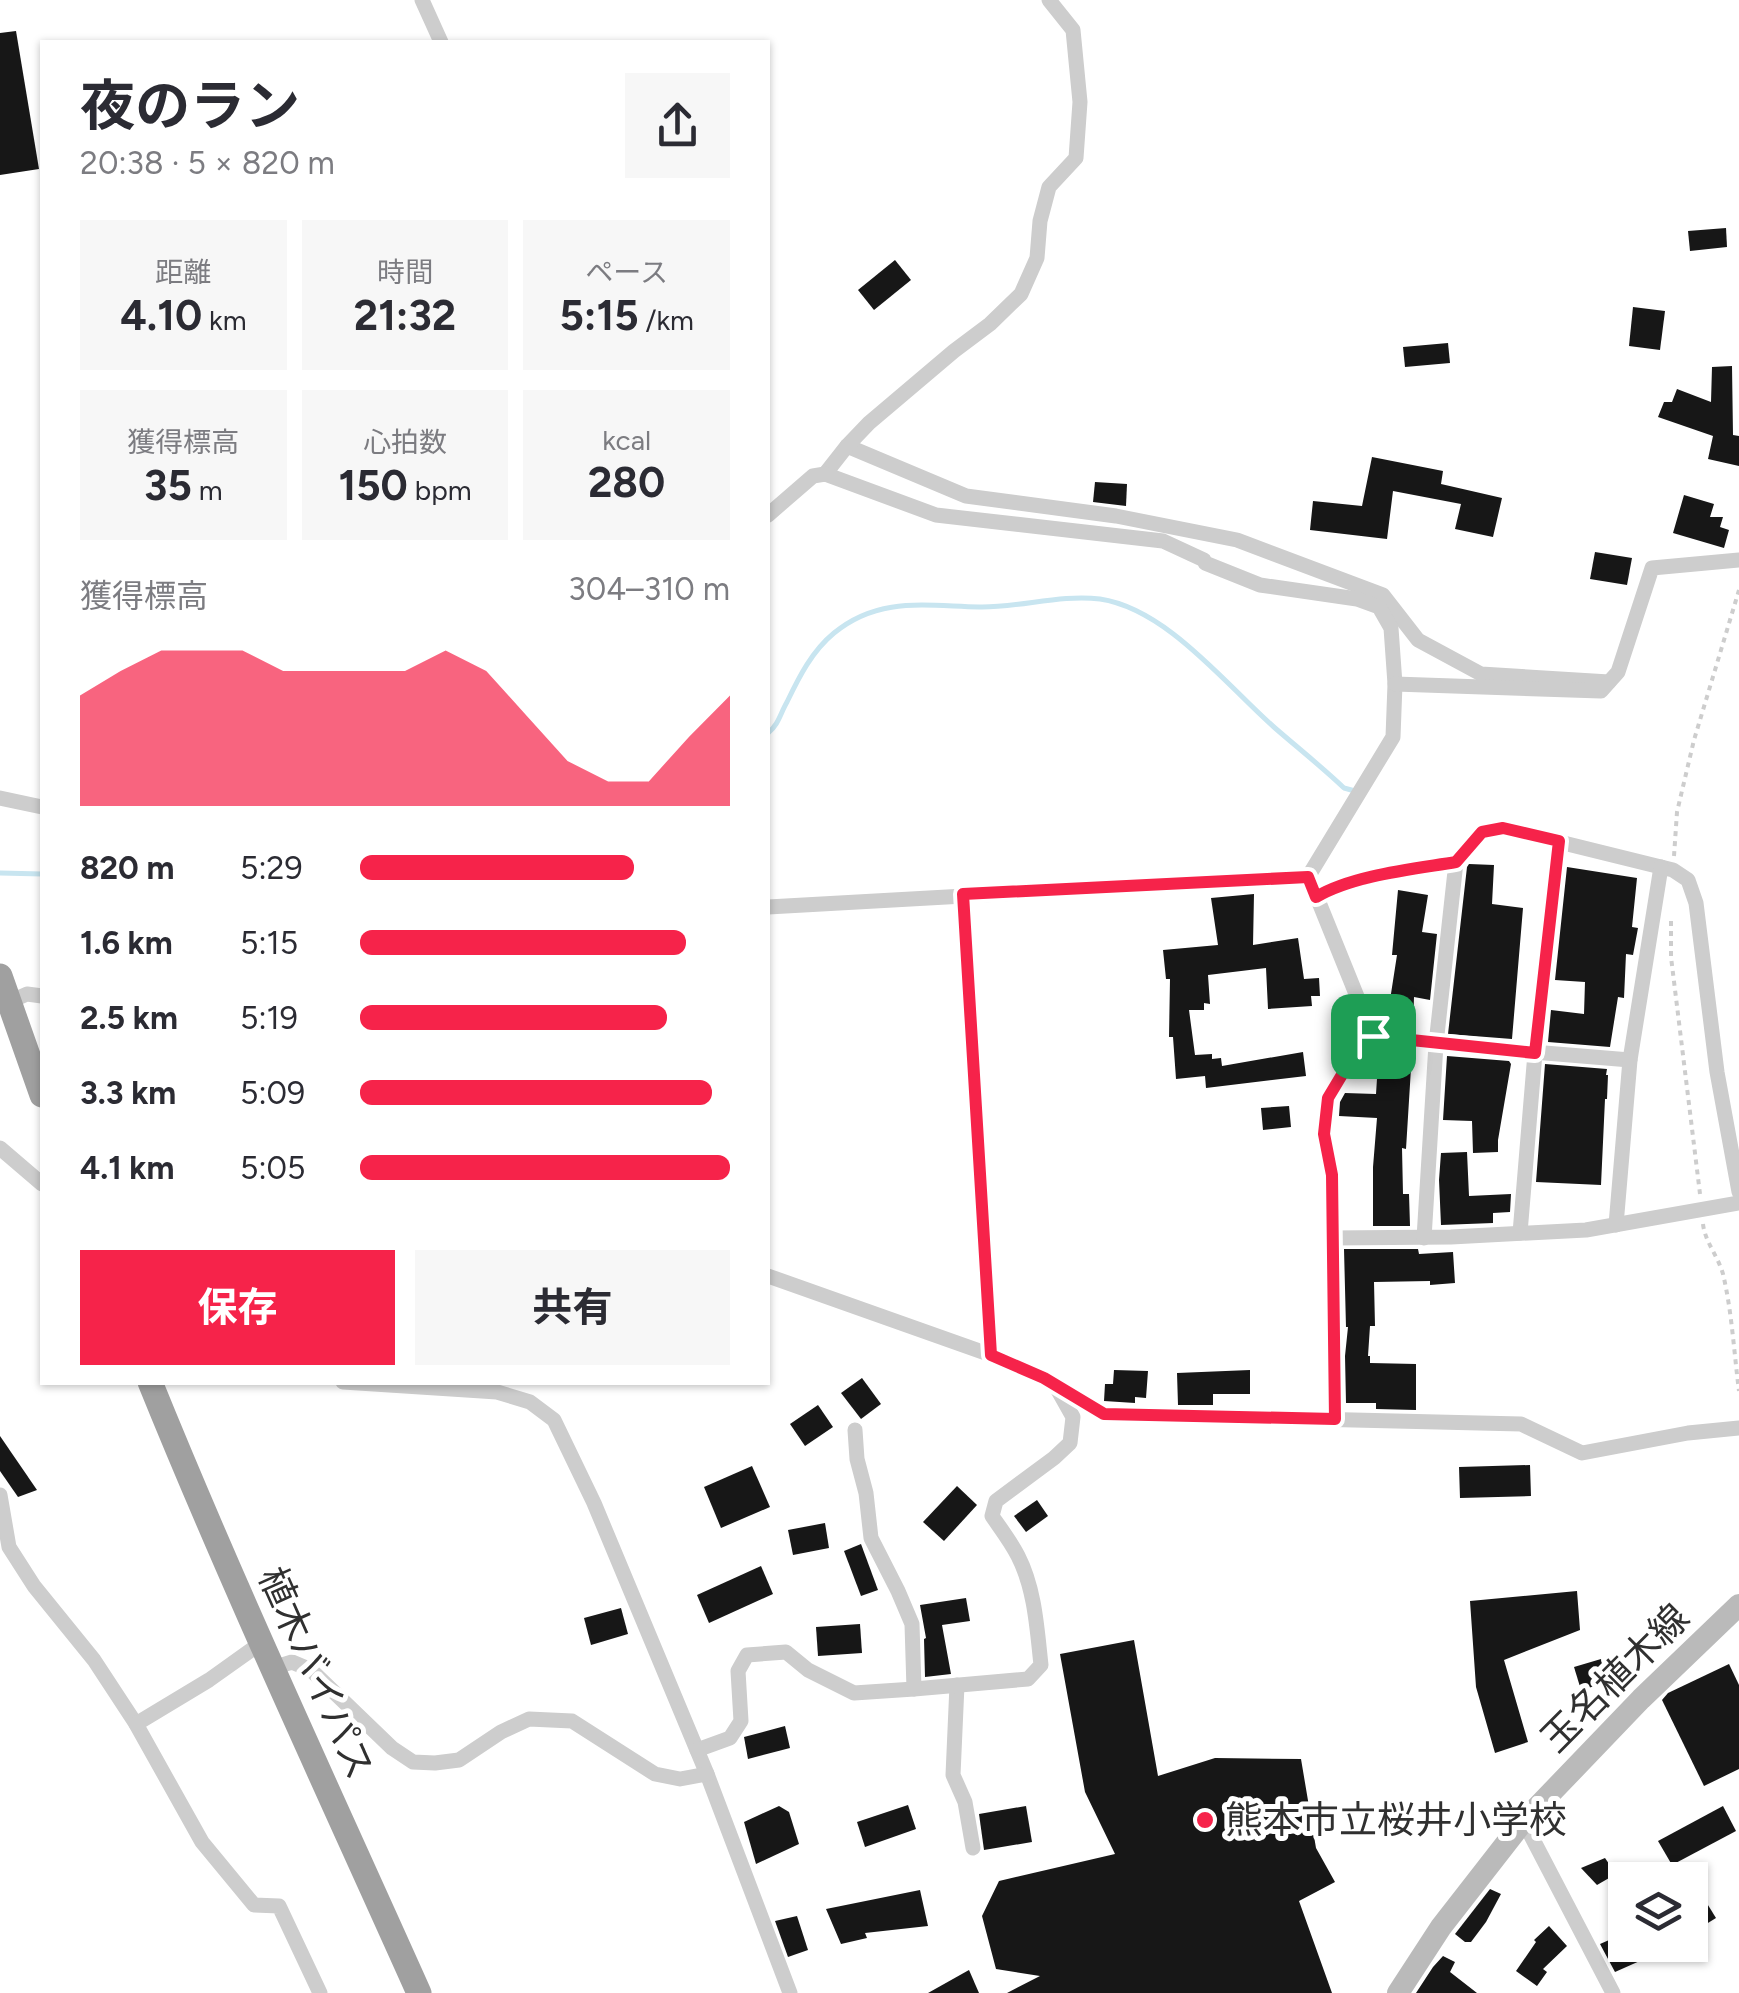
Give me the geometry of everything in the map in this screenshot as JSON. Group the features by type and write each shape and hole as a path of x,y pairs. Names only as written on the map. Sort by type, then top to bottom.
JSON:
{"highway":[{"path":"0,976 40,1089"},
{"name":"植木バイパス","path":"151,1385 260,1643 419,1993"}],"main road":[{"name":"玉名植木線","path":"1398,1993 1441,1927 1522,1823 1640,1698 1739,1605"}],"street":[{"path":"422,0 440,40"},
{"path":"825,474 869,423 1021,294 1037,258 1040,220 1050,187 1076,158 1080,102 1074,30 1049,0"},
{"path":"847,446 966,496 1116,516 1238,540 1384,594 1418,640 1481,674 1609,682"},
{"path":"770,513 813,476 825,474 936,515 1163,541 1260,585 1357,599 1379,607 1391,628 1393,737 1308,877"},
{"path":"1395,684 1601,691 1618,672 1652,568 1739,560"},
{"path":"0,798 40,807"},
{"path":"1424,1238 1436,1044 1456,862 1482,832 1503,828 1667,868 1688,880 1696,903 1717,1072 1739,1192"},
{"path":"1520,1233 1559,841"},
{"path":"1316,897 1327,890 1389,873 1456,862"},
{"path":"1616,1225 1630,1060 1667,868"},
{"path":"770,907 1308,877"},
{"path":"1308,877 1373,1036"},
{"path":"963,894 991,1355"},
{"path":"9,1002 27,994 40,996"},
{"path":"1373,1036 1630,1060"},
{"path":"1335,1419 1332,1175 1324,1134 1328,1098 1349,1063 1373,1036"},
{"path":"0,1148 40,1182"},
{"path":"1332,1238 1586,1230 1739,1203"},
{"path":"770,1277 991,1355 1054,1384 1104,1414 1521,1424 1582,1454 1688,1433 1739,1428"},
{"path":"697,1750 730,1738 741,1721 738,1671 747,1655 786,1652 808,1670 854,1693 1028,1679 1041,1665 1036,1616 1018,1555 992,1516 996,1501 1070,1443 1073,1416 1054,1384"},
{"path":"390,1385 498,1392 530,1402 554,1420 594,1504 707,1774 790,1993"},
{"path":"855,1430 871,1538 912,1624 914,1688"},
{"path":"0,1494 8,1547 94,1660 136,1724 202,1842 254,1905 279,1906 320,1993"},
{"path":"136,1724 210,1680 260,1643"},
{"path":"273,1668 292,1662 311,1670 392,1748 413,1762 459,1760 501,1732 529,1720 572,1721 655,1774 680,1779 707,1774"},
{"path":"957,1685 954,1775 965,1802 973,1848"},
{"path":"1522,1823 1613,1993"}],"path":[{"path":"1667,868 1694,740 1739,590"},
{"path":"1670,912 1671,956 1705,1236 1722,1273 1739,1391"}],"building":[{"path":"16,31 39,169 0,175 0,33"},
{"path":"1726,228 1727,247 1690,251 1688,231"},
{"path":"895,260 911,280 874,310 858,290"},
{"path":"1633,307 1665,311 1660,350 1629,346"},
{"path":"1448,343 1450,363 1405,367 1403,347"},
{"path":"1732,366 1733,435 1739,436 1739,466 1708,459 1713,436 1658,417 1664,402 1672,402 1677,389 1711,402 1712,367"},
{"path":"1372,457 1443,471 1441,484 1502,498 1493,537 1455,529 1461,504 1393,491 1387,539 1310,530 1313,501 1362,506"},
{"path":"1095,482 1127,484 1126,506 1093,502"},
{"path":"1684,495 1714,504 1710,517 1723,517 1720,527 1729,530 1724,548 1673,533"},
{"path":"1595,552 1632,558 1627,585 1590,579"},
{"path":"1469,864 1494,865 1492,904 1523,908 1512,1039 1448,1034"},
{"path":"1567,867 1637,878 1632,927 1638,928 1633,955 1626,954 1624,998 1618,997 1610,1047 1548,1042 1551,1010 1584,1014 1585,982 1555,980"},
{"path":"1398,890 1428,895 1422,932 1437,934 1430,1000 1414,997 1413,1030 1381,1026 1379,1021 1379,1013 1388,1013 1397,955 1392,955"},
{"path":"1254,894 1253,945 1298,938 1304,979 1319,978 1320,996 1311,996 1312,1006 1268,1009 1266,968 1208,975 1210,1004 1204,1003 1204,1010 1189,1010 1195,1055 1212,1054 1212,1059 1221,1058 1222,1066 1303,1052 1306,1076 1206,1088 1205,1076 1176,1079 1173,1037 1169,1037 1170,979 1166,979 1163,950 1218,945 1211,898"},
{"path":"1379,1048 1412,1052 1406,1149 1402,1148 1403,1194 1409,1194 1410,1226 1373,1226 1377,1118 1339,1116 1345,1093 1376,1094"},
{"path":"1447,1056 1511,1064 1498,1152 1473,1153 1472,1121 1443,1120"},
{"path":"1545,1064 1607,1069 1601,1185 1536,1182"},
{"path":"1289,1106 1291,1127 1263,1130 1261,1108"},
{"path":"1467,1152 1469,1196 1511,1194 1510,1212 1493,1213 1493,1223 1441,1225 1441,1153"},
{"path":"1344,1249 1453,1252 1455,1283 1374,1282 1375,1326 1370,1326 1370,1363 1416,1364 1416,1410 1346,1403"},
{"path":"1114,1370 1148,1371 1146,1398 1135,1397 1135,1403 1104,1401 1105,1384 1113,1384"},
{"path":"1250,1370 1250,1394 1213,1394 1213,1405 1178,1405 1177,1373"},
{"path":"862,1378 881,1404 861,1419 841,1393"},
{"path":"818,1405 833,1427 805,1446 790,1424"},
{"path":"0,1436 37,1490 18,1497 0,1471"},
{"path":"1530,1465 1531,1496 1460,1498 1459,1467"},
{"path":"752,1466 770,1507 721,1528 704,1487"},
{"path":"957,1486 977,1505 944,1541 923,1522"},
{"path":"1037,1500 1048,1516 1026,1532 1014,1516"},
{"path":"825,1523 829,1548 793,1555 788,1530"},
{"path":"861,1544 878,1590 861,1596 844,1551"},
{"path":"761,1566 773,1594 709,1623 697,1595"},
{"path":"1577,1591 1580,1630 1504,1660 1528,1742 1495,1753 1476,1687 1470,1601"},
{"path":"966,1598 970,1621 942,1625 951,1674 925,1677 926,1638 920,1605"},
{"path":"621,1608 628,1634 591,1645 584,1618"},
{"path":"860,1624 862,1653 818,1656 816,1627"},
{"name":"熊本市立桜井小学校","path":"1134,1640 1158,1776 1215,1758 1301,1759 1316,1848 1335,1882 1299,1901 1332,1993 1007,1993 1040,1976 996,1969 982,1916 999,1881 1115,1854 1085,1792 1060,1654"},
{"path":"1601,1659 1609,1682 1581,1690 1574,1667"},
{"path":"1729,1664 1739,1685 1739,1769 1704,1786 1662,1700 1668,1693"},
{"path":"785,1726 790,1748 748,1759 744,1737"},
{"path":"908,1805 916,1829 865,1847 857,1822"},
{"path":"779,1806 789,1812 799,1844 756,1864 744,1822"},
{"path":"1026,1806 1032,1842 984,1850 979,1814"},
{"path":"1723,1806 1736,1831 1678,1862 1670,1862 1658,1841"},
{"path":"1605,1858 1608,1879 1597,1885 1581,1868"},
{"path":"1490,1889 1501,1894 1471,1942 1465,1942 1455,1934"},
{"path":"920,1890 928,1926 865,1933 867,1938 841,1944 826,1909"},
{"path":"1708,1905 1716,1918 1708,1923"},
{"path":"797,1916 808,1950 788,1957 775,1921"},
{"path":"1549,1926 1567,1946 1543,1969 1547,1972 1537,1986 1516,1971 1534,1940"},
{"path":"1608,1940 1608,1959 1600,1944"},
{"path":"1443,1956 1455,1962 1450,1972 1477,1993 1416,1993"},
{"path":"1610,1962 1638,1962 1615,1972"},
{"path":"969,1970 979,1993 928,1993"}],"waterway":[{"path":"770,731 819,648 834,633 868,613 904,606 994,607 1070,598 1100,599 1149,617 1172,633 1344,788 1355,791"},
{"path":"0,873 40,874"}],"place":[{"name":"熊本市立桜井小学校","path":"1205,1820"}],"route":[{"path":"1503,828 1559,841 1535,1053 1373,1036 1349,1063 1328,1098 1324,1134 1332,1175 1335,1419 1104,1414 1044,1378 991,1355 963,894 1308,877 1316,897 1327,890 1389,873 1456,862 1482,832 1503,828"}]}
